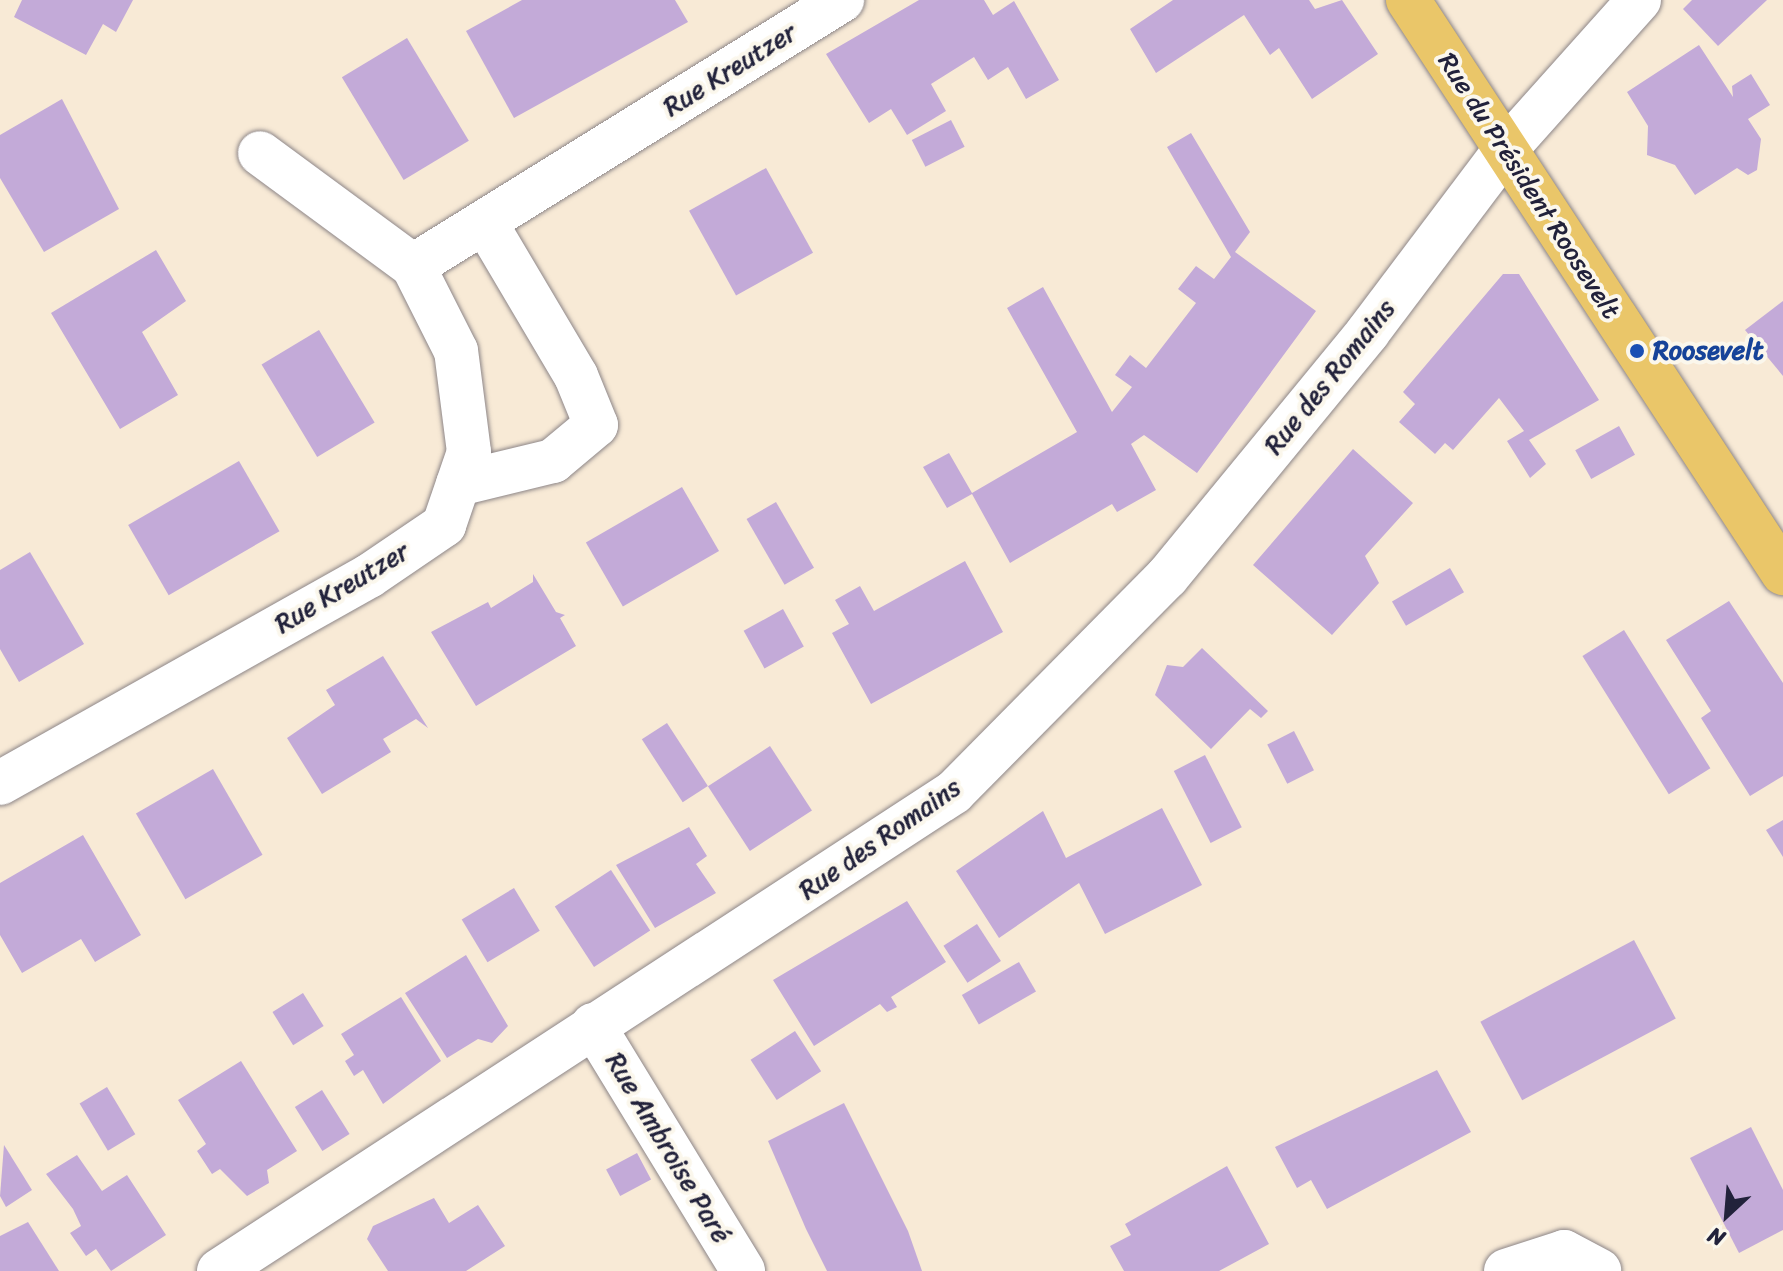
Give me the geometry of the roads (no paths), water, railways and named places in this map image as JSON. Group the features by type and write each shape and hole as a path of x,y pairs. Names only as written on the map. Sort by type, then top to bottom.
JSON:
{"main road":[{"name":"Rue du Président Roosevelt","path":"1408,0 1783,573"}],"street":[{"name":"Rue Kreutzer","path":"413,266 842,0"},
{"name":"Rue des Romains","path":"219,1271 954,792 1167,577 1368,332 1505,150 1639,0"},
{"name":"Rue Kreutzer","path":"0,783 369,576 444,525 469,452 456,351 413,266 260,153"},
{"path":"458,484 553,461 596,425 576,376 485,222"},
{"name":"Rue Ambroise Paré","path":"593,1025 743,1271"},
{"path":"1506,1271 1564,1252 1599,1271"}],"place":[{"name":"Roosevelt","path":"1637,351"}]}
